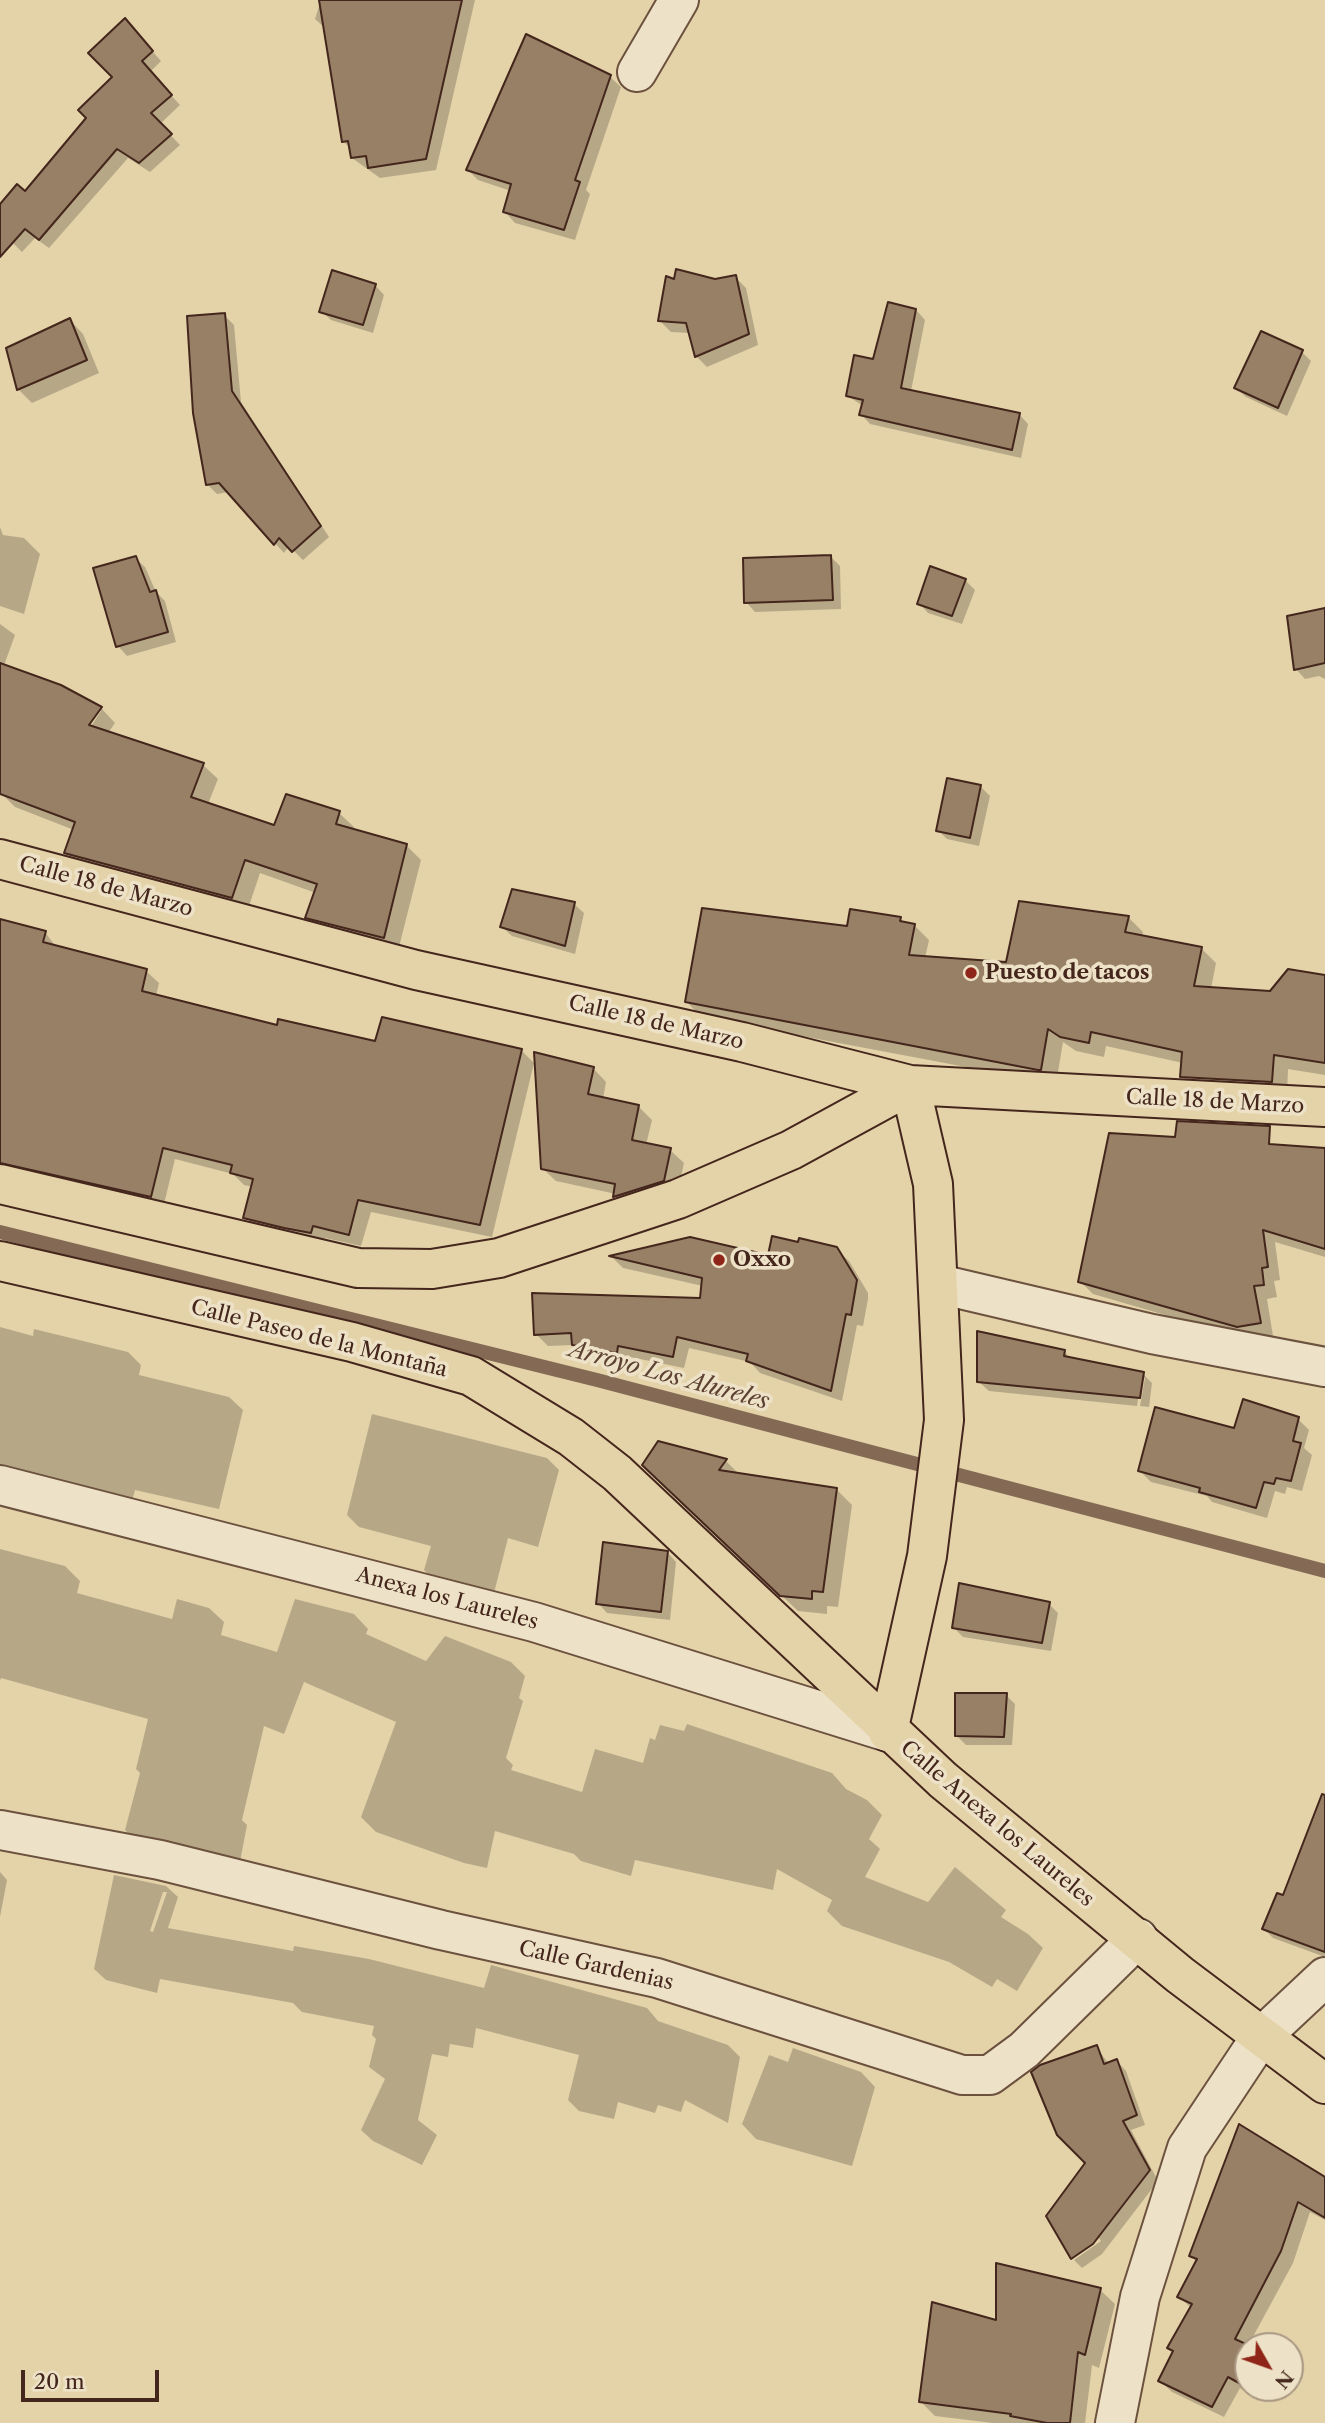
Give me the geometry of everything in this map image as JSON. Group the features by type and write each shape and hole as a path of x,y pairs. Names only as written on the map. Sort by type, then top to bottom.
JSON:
{"main road":[{"name":"Calle 18 de Marzo","path":"0,859 416,970 742,1042 910,1085 1325,1107"},
{"path":"0,1184 358,1268 432,1269 499,1258 678,1199 791,1150 910,1085"},
{"name":"Calle Anexa los Laureles","path":"910,1085 933,1184 944,1420 927,1556 888,1732 1096,1907 1260,2038 1325,2084"},
{"name":"Calle Paseo de la Montaña","path":"0,1261 352,1342 471,1376 571,1437 617,1473 888,1732"}],"street":[{"path":"637,72 679,0"},
{"path":"939,1284 1152,1334 1325,1367"},
{"name":"Anexa los Laureles","path":"0,1485 534,1622 888,1732"},
{"name":"Calle Gardenias","path":"0,1830 160,1860 441,1930 657,1978 962,2075 990,2074 1024,2050 1138,1938"},
{"path":"1115,2423 1140,2297 1187,2148 1260,2038 1325,1978"}],"building":[{"path":"319,0 462,0 426,159 368,168 366,156 351,158 348,141 342,142"},
{"path":"125,18 153,51 142,61 172,95 151,113 172,134 139,163 117,149 39,240 25,229 0,257 0,204 17,184 25,191 86,118 78,110 112,77 88,53"},
{"path":"526,34 611,75 575,180 580,182 564,230 503,212 511,184 466,170"},
{"path":"676,269 715,279 736,275 749,334 695,357 686,323 658,321 666,276 674,279"},
{"path":"332,270 376,284 363,325 319,312"},
{"path":"888,302 916,309 901,388 1020,413 1012,450 859,415 863,400 846,396 854,355 873,359"},
{"path":"225,313 232,391 321,526 292,552 279,538 274,545 219,483 206,485 193,413 187,316"},
{"path":"70,318 87,360 17,390 6,348"},
{"path":"1261,331 1303,350 1278,408 1234,388"},
{"path":"831,555 833,600 744,603 743,558"},
{"path":"136,556 150,592 156,590 168,632 116,647 93,568"},
{"path":"930,566 966,579 952,616 917,604"},
{"path":"1325,608 1325,663 1294,670 1287,616"},
{"path":"0,663 61,685 102,707 89,725 204,763 191,797 274,825 286,794 340,811 336,824 407,844 384,938 305,918 317,884 245,860 232,898 64,853 75,822 0,794"},
{"path":"947,778 981,785 970,838 936,831"},
{"path":"512,889 575,902 565,946 500,927"},
{"path":"1019,901 1129,916 1125,932 1202,947 1194,986 1270,991 1288,969 1325,975 1325,1063 1274,1055 1272,1082 1180,1077 1182,1052 1091,1032 1089,1043 1060,1037 1048,1029 1041,1070 1038,1070 685,1002 702,908 847,926 850,909 901,917 900,921 915,924 909,955 1006,962"},
{"path":"0,919 46,931 43,942 147,969 142,991 277,1025 278,1019 375,1041 382,1017 522,1049 480,1225 358,1200 349,1235 313,1226 311,1233 284,1228 243,1218 253,1179 230,1173 232,1165 163,1148 151,1197 0,1163"},
{"path":"534,1052 594,1067 588,1094 639,1105 632,1140 671,1148 664,1181 613,1197 615,1184 541,1169"},
{"path":"1177,1121 1270,1126 1269,1144 1325,1148 1325,1249 1263,1230 1268,1267 1262,1268 1264,1285 1254,1286 1261,1323 1237,1327 1078,1282 1109,1133 1175,1137"},
{"path":"772,1236 798,1242 799,1238 837,1247 857,1280 851,1315 846,1314 831,1391 746,1361 748,1354 677,1337 673,1357 618,1346 617,1353 572,1345 571,1333 534,1335 532,1293 700,1298 702,1278 609,1256 690,1237 768,1255"},
{"path":"977,1331 1065,1350 1064,1356 1144,1372 1140,1398 977,1382"},
{"path":"1243,1399 1299,1417 1293,1441 1301,1443 1291,1481 1276,1478 1274,1484 1264,1482 1256,1508 1199,1492 1200,1488 1138,1471 1155,1407 1234,1428"},
{"path":"658,1441 727,1459 719,1470 837,1488 823,1592 812,1591 812,1599 780,1596 642,1465"},
{"path":"603,1542 668,1551 661,1612 596,1604"},
{"path":"959,1583 1050,1602 1042,1643 952,1628"},
{"path":"955,1693 1007,1693 1004,1737 955,1736"},
{"path":"1322,1794 1325,1795 1325,1952 1262,1929 1277,1893 1283,1895"},
{"path":"1097,2045 1104,2064 1117,2059 1137,2115 1123,2121 1150,2170 1093,2244 1071,2259 1046,2216 1085,2163 1057,2135 1031,2072 1040,2065"},
{"path":"1239,2124 1325,2177 1325,2218 1298,2202 1281,2251 1239,2332 1234,2332 1234,2380 1228,2377 1212,2407 1158,2381 1173,2351 1167,2348 1192,2304 1177,2297 1197,2259 1189,2256"},
{"path":"996,2263 1101,2288 1085,2355 1078,2352 1070,2423 1047,2423 1010,2416 1011,2414 919,2402 932,2302 996,2320"}],"waterway":[{"name":"Arroyo Los Alureles","path":"0,1232 597,1380 1325,1571"}],"place":[{"name":"Puesto de tacos","path":"971,973"},
{"name":"Oxxo","path":"719,1260"}]}
